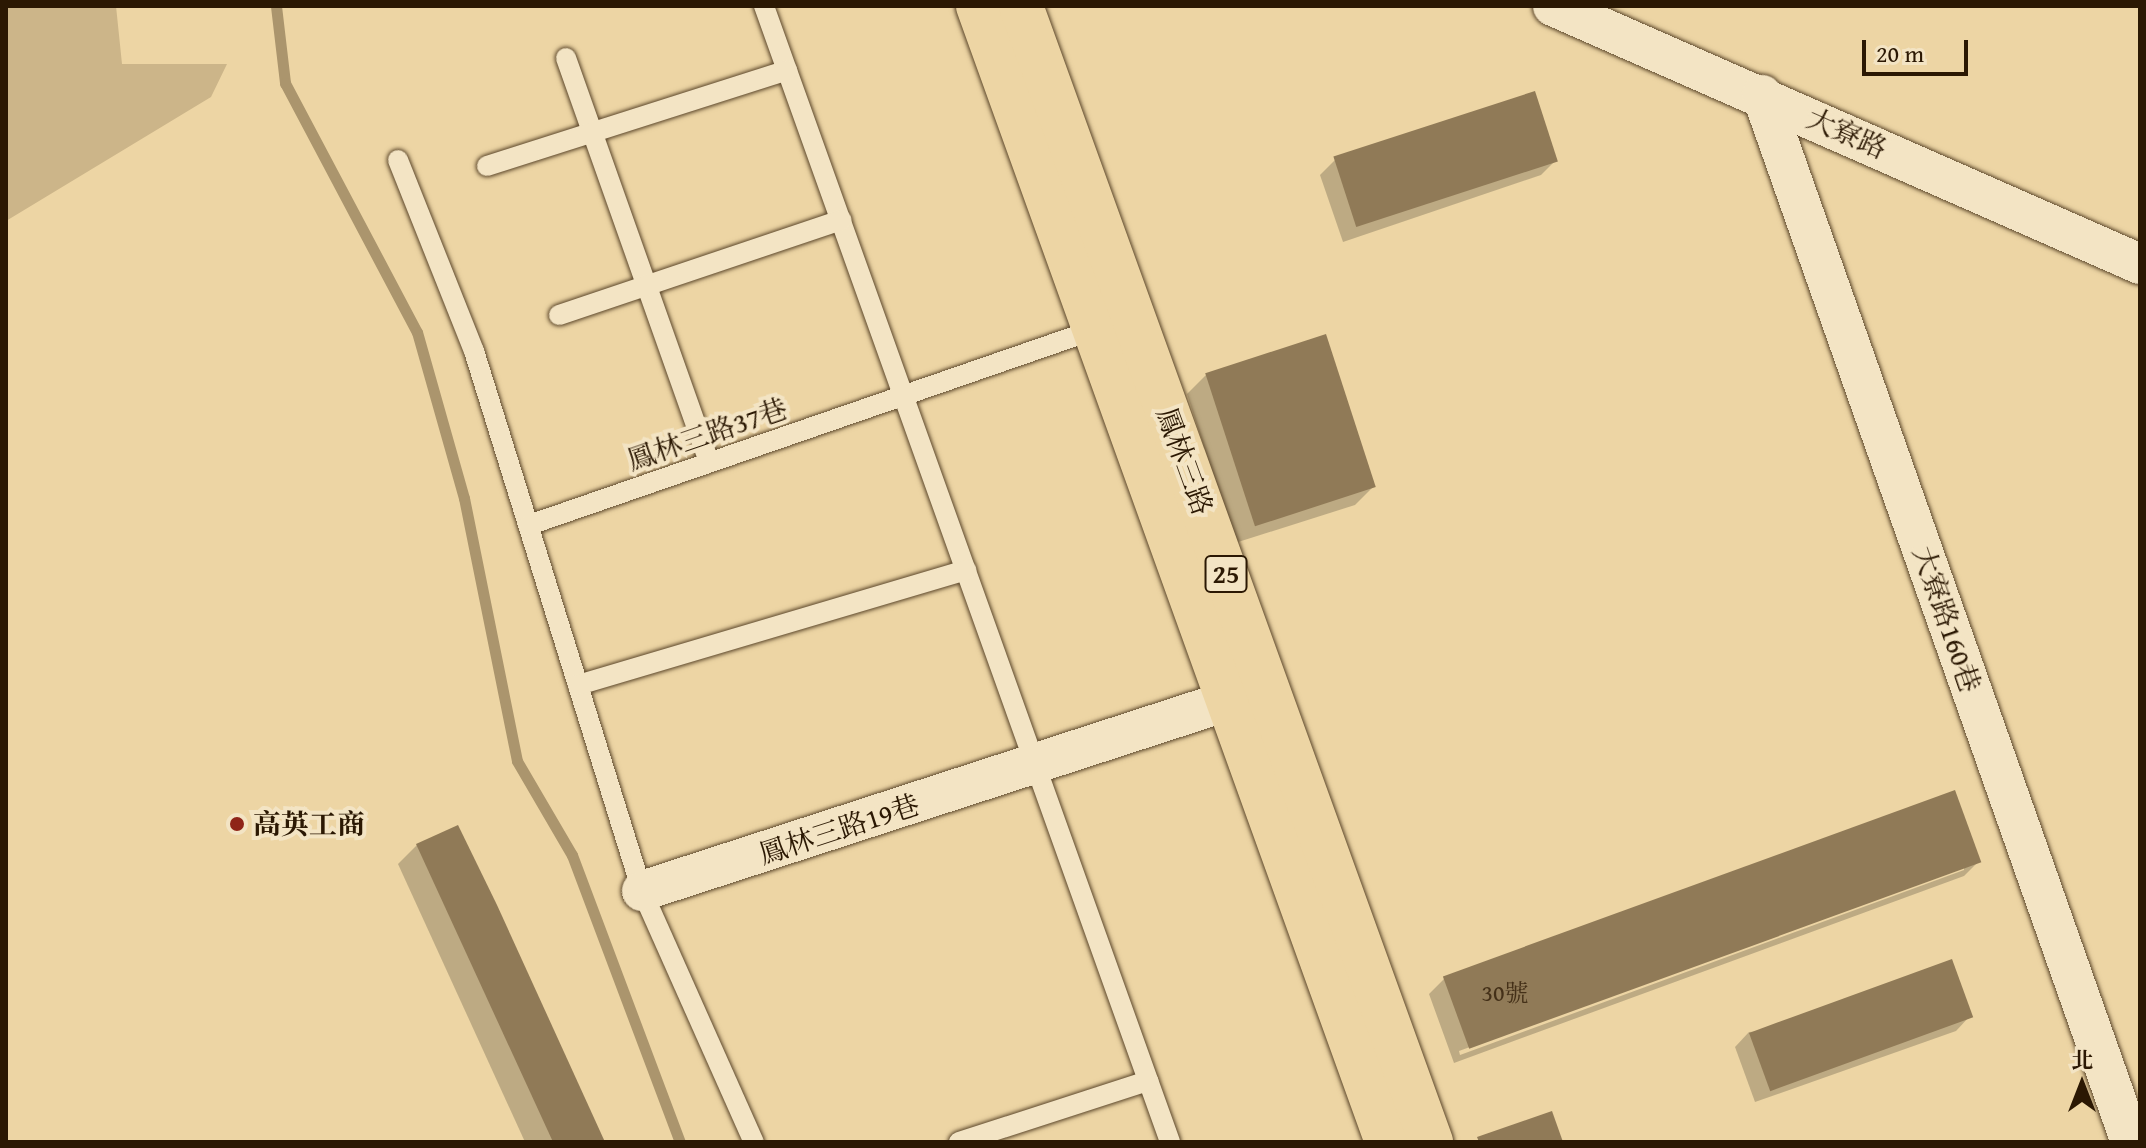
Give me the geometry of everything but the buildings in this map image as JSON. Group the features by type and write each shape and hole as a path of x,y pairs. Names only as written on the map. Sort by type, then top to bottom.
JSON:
{"main road":[{"name":"鳳林三路","path":"978,6 1093,330 1248,695 1431,1142"},
{"name":"鳳林三路","path":"1021,6 1248,695 1387,1142"}],"street":[{"name":"大寮路","path":"1553,6 1762,95 2140,264"},
{"name":"大寮路160巷","path":"1762,95 2131,1142"},
{"name":"鳳林三路19巷","path":"642,891 1035,767 1248,695"}],"lane":[{"path":"764,6 1170,1142"},
{"path":"566,58 709,461"},
{"path":"487,166 591,129 787,70"},
{"path":"398,160 474,351 642,891 754,1142"},
{"path":"559,315 645,281 841,220"},
{"name":"鳳林三路37巷","path":"529,525 709,461 904,399 1093,330"},
{"path":"578,685 966,570"},
{"path":"959,1142 1148,1081"}],"shaded area":[{"path":"6,6 116,6 122,64 227,64 211,97 6,221"}],"waterway":[{"path":"276,6 285,83 417,332 464,498 517,761 572,855 680,1142"}],"place":[{"name":"高英工商","path":"237,824"}]}
